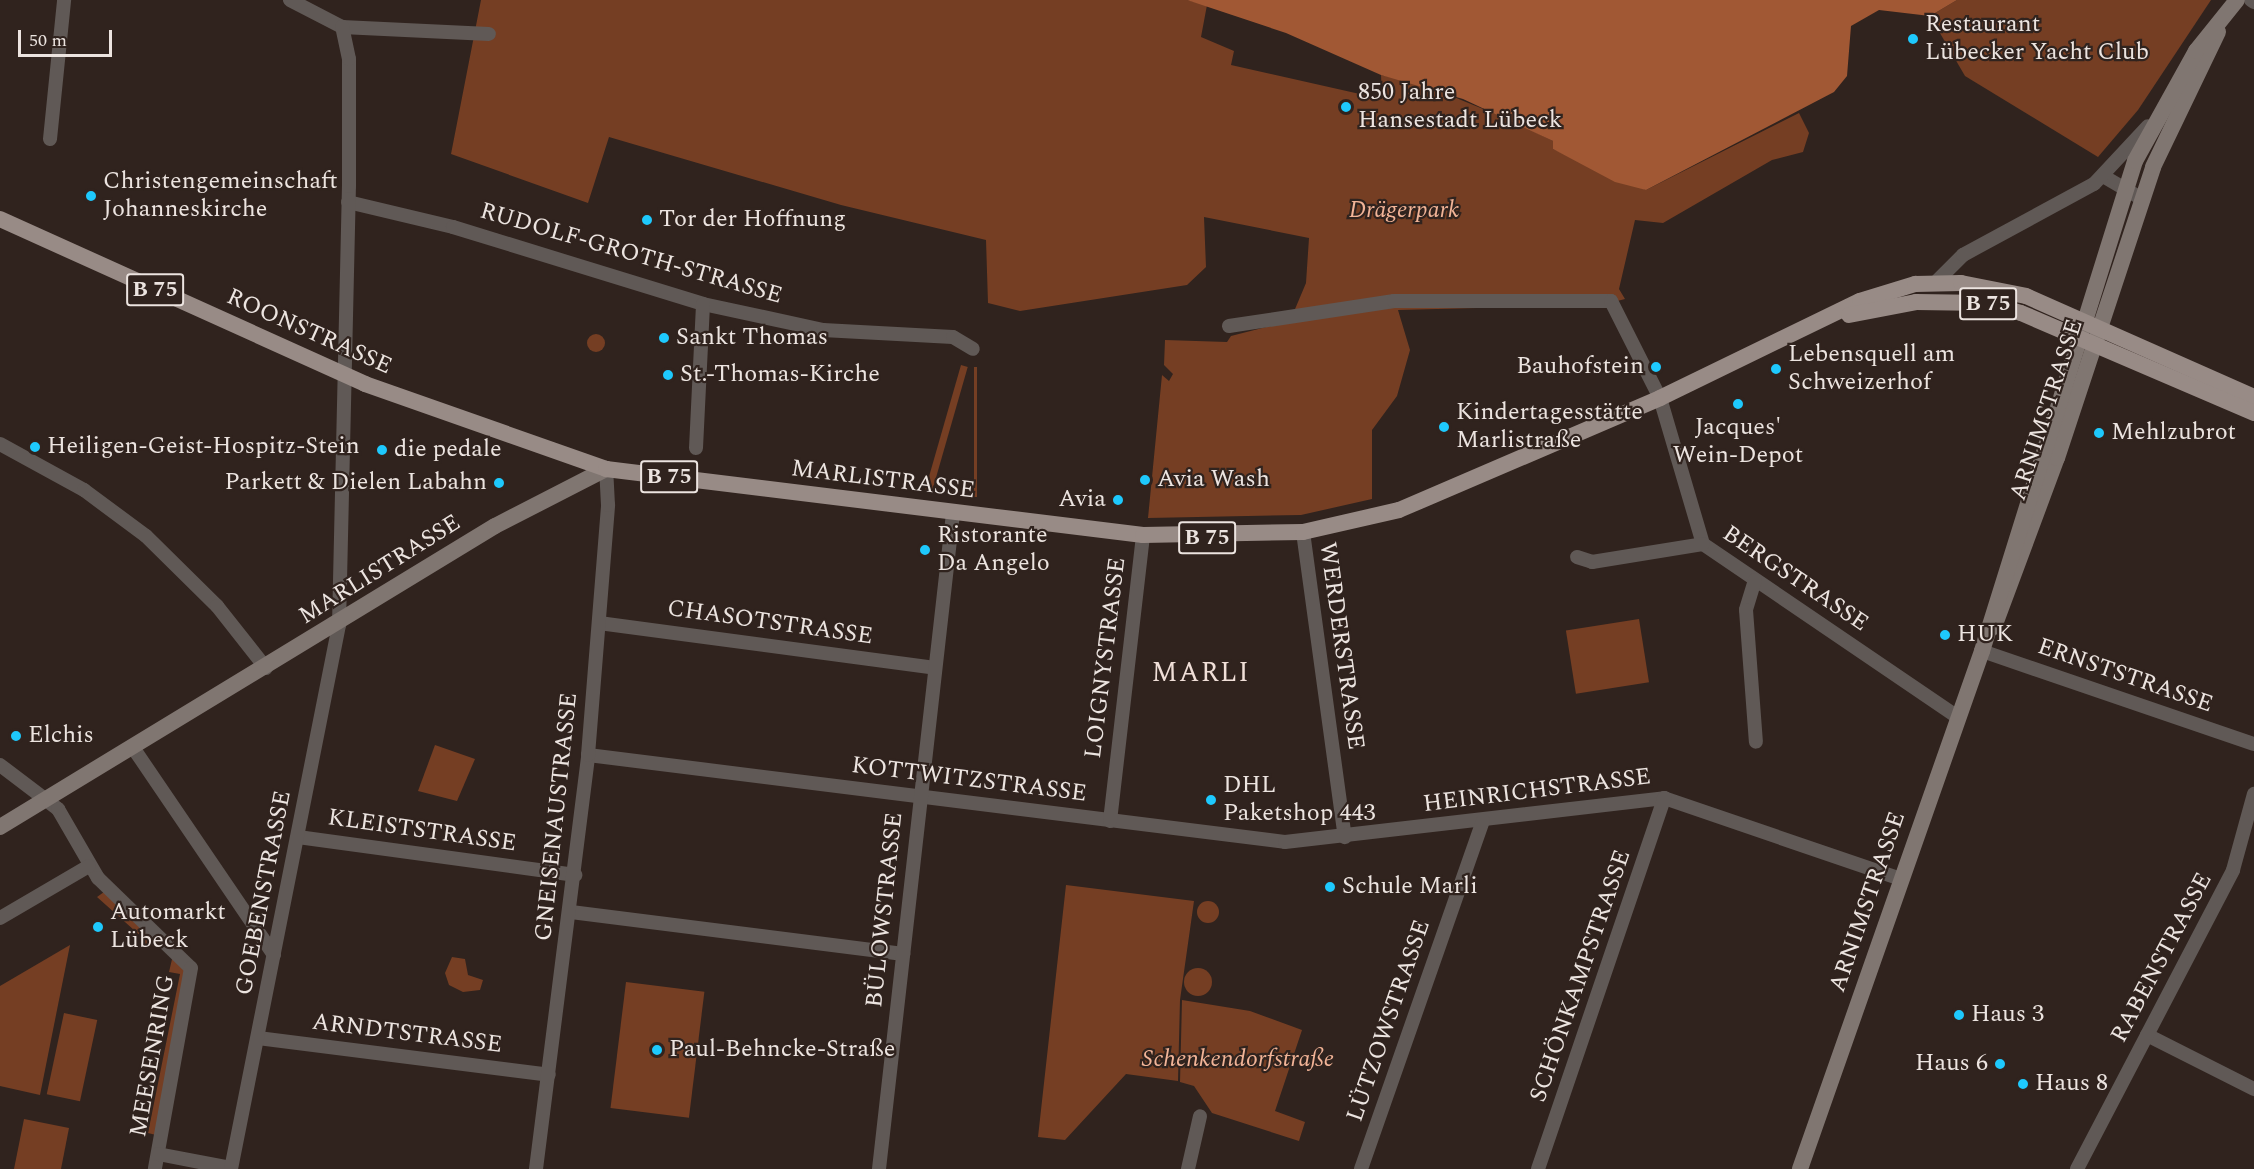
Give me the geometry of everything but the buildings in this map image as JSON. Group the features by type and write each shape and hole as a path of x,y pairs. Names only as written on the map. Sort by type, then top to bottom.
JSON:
{"main road":[{"path":"2225,18 2237,0"},
{"name":"ARNIMSTRASSE","path":"1800,1169 1982,651 2077,336 2125,189 2153,121 2196,51 2225,18"},
{"name":"ARNIMSTRASSE","path":"1982,651 2006,605 2142,199 2179,108 2225,18"},
{"name":"ROONSTRASSE","path":"0,219 345,376 606,469"},
{"name":"B 75","path":"1892,297 1935,283 2026,296 2083,319 2254,397"},
{"name":"B 75","path":"1892,297 1986,303 2077,336 2254,413"},
{"name":"MARLISTRASSE","path":"0,827 339,625 495,526 606,469 1143,535 1303,532 1399,510 1468,485 1816,325 1892,297"}],"street":[{"path":"50,140 64,0"},
{"path":"290,0 342,27 489,34"},
{"name":"GOEBENSTRASSE","path":"231,1168 339,625 349,59 342,27"},
{"path":"1935,283 1963,255 2099,180 2153,121"},
{"path":"2099,180 2125,189 2142,199"},
{"name":"RUDOLF-GROTH-STRASSE","path":"348,202 453,227 703,303 823,330 954,337 973,349"},
{"name":"BERGSTRASSE","path":"1229,326 1395,301 1611,301 1659,398 1703,544 1958,717"},
{"path":"696,448 703,303"},
{"path":"0,444 91,495 146,536 217,606 266,668"},
{"name":"GNEISENAUSTRASSE","path":"537,1169 571,912 588,755 599,623 606,469"},
{"name":"BÜLOWSTRASSE","path":"879,1169 953,513"},
{"name":"WERDERSTRASSE","path":"1303,532 1345,837"},
{"name":"LOIGNYSTRASSE","path":"1110,821 1143,535"},
{"path":"1577,557 1592,562 1703,544"},
{"path":"1755,580 1746,610 1756,742"},
{"name":"CHASOTSTRASSE","path":"599,623 935,668"},
{"name":"ERNSTSTRASSE","path":"1982,651 2254,744"},
{"path":"134,749 274,955"},
{"name":"KOTTWITZSTRASSE","path":"588,755 1285,842 1345,837"},
{"name":"MEESENRING","path":"0,765 58,809 89,866 180,951 192,971 155,1169"},
{"name":"RABENSTRASSE","path":"2077,1169 2249,837 2254,794"},
{"name":"HEINRICHSTRASSE","path":"1345,837 1664,798 1901,879"},
{"name":"SCHÖNKAMPSTRASSE","path":"1538,1169 1664,798"},
{"name":"LÜTZOWSTRASSE","path":"1361,1169 1483,821"},
{"name":"KLEISTSTRASSE","path":"298,837 575,875"},
{"path":"0,918 89,866"},
{"path":"571,912 903,954"},
{"path":"2147,1035 2254,1089"},
{"name":"ARNDTSTRASSE","path":"258,1038 549,1075"},
{"path":"1188,1169 1200,1116"},
{"name":"MEESENRING","path":"158,1154 231,1168"}],"green space":[{"name":"Drägerpark","path":"481,0 1187,0 1207,5 1201,37 1234,51 1231,65 1382,99 1381,75 1417,82 1515,122 1553,141 1553,149 1646,190 1799,113 1809,133 1803,152 1772,160 1663,223 1635,220 1619,289 1625,299 1602,305 1398,310 1410,350 1397,396 1372,430 1372,499 1301,515 1148,518 1162,375 1169,381 1173,374 1164,365 1165,340 1227,342 1231,336 1290,321 1306,283 1309,238 1204,217 1206,267 1187,285 1020,311 988,303 986,240 841,205 609,137 588,203 451,154"},
{"path":"1957,0 2211,0 2138,110 2098,157 1965,76 1930,16"},
{"path":"596,334 602,337 605,343 602,349 596,352 590,349 587,343 590,337"},
{"path":"961,365 968,367 932,492 925,490"},
{"path":"974,367 977,367 977,497 974,497"},
{"path":"1639,619 1649,682 1576,694 1566,631"},
{"path":"435,745 475,759 457,801 418,791"},
{"path":"1066,885 1194,901 1180,1000 1178,1081 1126,1074 1065,1140 1038,1137"},
{"path":"104,892 162,948 144,944 144,939 97,897"},
{"path":"1208,901 1216,904 1219,912 1216,920 1208,923 1200,920 1197,912 1200,904"},
{"path":"70,945 40,1095 0,1086 0,986"},
{"path":"173,955 187,969 156,1135 148,1133 180,974 169,972"},
{"path":"452,957 465,959 468,975 483,980 480,990 463,992 449,985 445,973"},
{"path":"1198,968 1208,972 1212,982 1208,992 1198,996 1188,992 1184,982 1188,972"},
{"name":"Paul-Behncke-Straße","path":"626,982 704,992 689,1118 611,1108"},
{"name":"Schenkendorfstraße","path":"1182,1000 1250,1011 1302,1030 1275,1111 1305,1122 1299,1141 1212,1113 1194,1086 1180,1082"},
{"path":"64,1013 97,1020 80,1101 47,1094"},
{"path":"24,1119 69,1128 61,1169 14,1169"}],"shaded area":[{"path":"1187,0 1957,0 1930,16 1879,10 1851,26 1847,76 1834,92 1646,190 1615,182 1553,149 1553,141 1463,99 1381,75 1286,33"}],"place":[{"name":"Restaurant Lübecker Yacht Club","path":"1913,39"},
{"name":"850 Jahre Hansestadt Lübeck","path":"1346,107"},
{"name":"Christengemeinschaft Johanneskirche","path":"91,196"},
{"name":"Tor der Hoffnung","path":"647,220"},
{"name":"Sankt Thomas","path":"664,338"},
{"name":"Bauhofstein","path":"1656,367"},
{"name":"Lebensquell am Schweizerhof","path":"1776,369"},
{"name":"St.-Thomas-Kirche","path":"668,375"},
{"name":"Jacques' Wein-Depot","path":"1738,404"},
{"name":"Kindertagesstätte Marlistraße","path":"1444,427"},
{"name":"Mehlzubrot","path":"2099,433"},
{"name":"Heiligen-Geist-Hospitz-Stein","path":"35,447"},
{"name":"die pedale","path":"382,450"},
{"name":"Avia Wash","path":"1145,480"},
{"name":"Parkett & Dielen Labahn","path":"499,483"},
{"name":"Avia","path":"1118,500"},
{"name":"Ristorante Da Angelo","path":"925,550"},
{"name":"HUK","path":"1945,635"},
{"name":"Elchis","path":"16,736"},
{"name":"DHL Paketshop 443","path":"1211,800"},
{"name":"Schule Marli","path":"1330,887"},
{"name":"Automarkt Lübeck","path":"98,927"},
{"name":"Haus 3","path":"1959,1015"},
{"name":"Paul-Behncke-Straße","path":"657,1050"},
{"name":"Haus 6","path":"2000,1064"},
{"name":"Haus 8","path":"2023,1084"}],"district":[{"name":"MARLI","path":"1201,674"}]}
